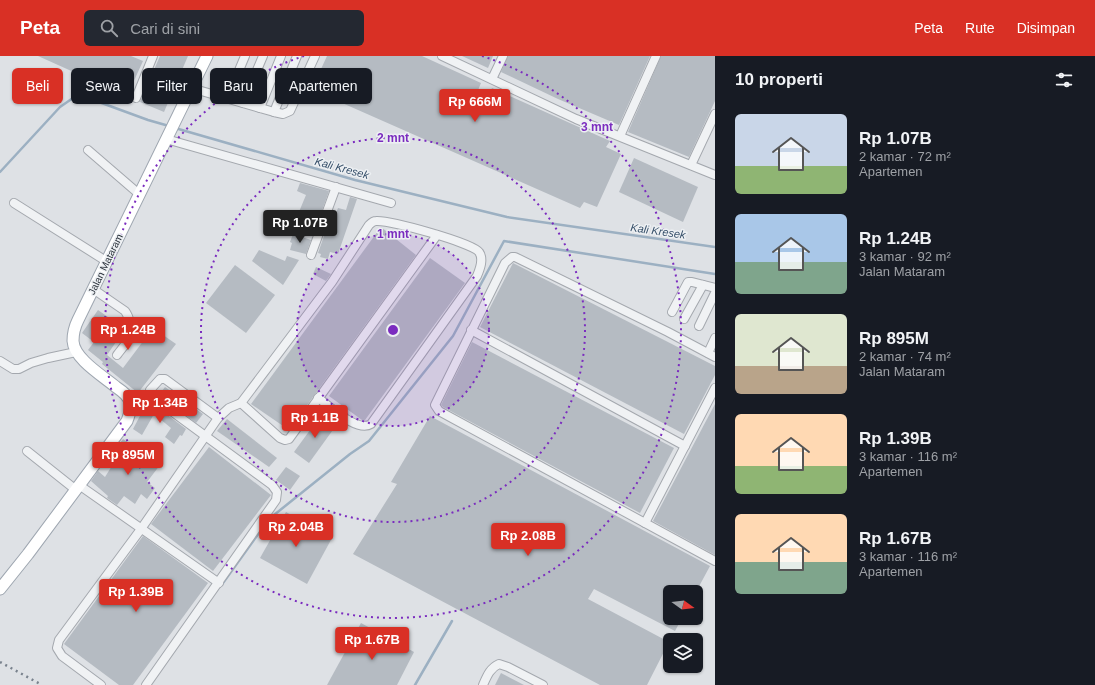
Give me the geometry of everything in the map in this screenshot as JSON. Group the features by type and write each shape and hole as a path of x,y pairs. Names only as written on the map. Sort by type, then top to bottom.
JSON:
{"main road":[{"name":"Jalan Mataram","path":"201,68 207,56"},
{"name":"Jalan Mataram","path":"76,352 73,342 74,330 78,320 183,104"},
{"path":"0,589 28,554 127,421 131,410 130,401 125,394 84,361 76,352"}],"street":[{"path":"136,98 153,56"},
{"path":"240,68 245,56"},
{"path":"258,68 263,56"},
{"path":"260,108 281,56"},
{"path":"274,112 297,56"},
{"path":"246,104 283,114 290,111 315,56"},
{"path":"442,56 576,118 715,175"},
{"path":"492,79 502,56"},
{"path":"620,136 656,56"},
{"path":"691,165 715,114"},
{"path":"167,137 391,203"},
{"path":"88,150 139,194"},
{"path":"311,256 336,187"},
{"path":"14,203 106,261"},
{"path":"101,685 62,656 57,648 57,643 86,601 141,529 218,418 229,408 241,404 332,282 363,233 372,222 394,222 473,247 479,252 481,267 477,276 372,424 368,426 357,425 349,421 318,398"},
{"path":"241,404 280,438 285,440 289,439 438,235"},
{"path":"715,338 712,355 515,257 510,258 505,263 435,402 436,408 645,524 715,561"},
{"path":"672,312 688,282 715,288"},
{"path":"684,319 703,285"},
{"path":"93,289 125,311 128,315 131,333 130,338 117,355"},
{"path":"699,326 715,293"},
{"path":"471,330 685,446"},
{"path":"0,361 13,369 19,369 31,363 76,352"},
{"path":"146,685 276,500 277,492 272,485 151,396 150,390 160,379 165,379 218,418"},
{"path":"645,524 715,388"},
{"path":"27,451 77,487 219,583"},
{"path":"483,685 494,666 499,664 543,685"}],"building":[{"path":"38,56 131,56 143,61 134,81 134,68 71,68 71,71"},
{"path":"160,56 188,56 183,68 155,68"},
{"path":"327,56 422,56 481,83 474,100 484,105 492,88 610,141 606,147 621,154 597,207 584,202 580,208 344,104 372,104 372,68 321,68"},
{"path":"462,56 493,56 488,68"},
{"path":"508,56 650,56 619,125 558,99 501,72"},
{"path":"661,56 715,56 715,101 689,157 628,132"},
{"path":"145,104 167,104 164,112"},
{"path":"634,158 698,187 683,222 619,192"},
{"path":"300,183 329,191 316,227 296,219 306,195 297,191"},
{"path":"350,197 357,199 338,254 330,252 328,259 320,257 321,254 318,253 329,222 332,223 338,208 346,210"},
{"path":"381,227 416,255 289,430 251,404"},
{"path":"293,234 311,240 306,254 290,250 292,243 290,242"},
{"path":"259,250 285,261 287,256 299,260 283,285 252,261"},
{"path":"430,258 465,283 365,420 362,420 329,396"},
{"path":"513,263 715,366 715,375 684,434 480,327"},
{"path":"235,265 275,295 246,333 206,303"},
{"path":"316,267 331,274 326,281 313,274"},
{"path":"98,310 125,329 107,355 123,368 153,328 176,344 138,393 102,364 103,362 88,350 94,342 82,333"},
{"path":"472,342 674,448 640,513 441,405"},
{"path":"165,387 203,414 196,423 159,395"},
{"path":"153,404 186,429 182,436 180,435 174,444 165,437 171,428 154,414 142,435 133,429 141,414 144,415"},
{"path":"715,404 715,555 653,521"},
{"path":"321,415 335,427 309,463 294,452"},
{"path":"430,416 710,566 700,585 663,585 663,625 594,589 588,599 663,639 663,654 647,685 600,685 353,554 397,484 391,482"},
{"path":"227,419 277,458 269,467 217,431"},
{"path":"123,439 160,465 147,482 155,488 147,499 141,494 135,504 124,496 117,505 107,498 108,496 91,481 98,471 105,477 115,461 123,467 130,456 117,447"},
{"path":"209,447 271,495 213,571 151,524"},
{"path":"286,467 300,476 290,490 276,480"},
{"path":"286,512 332,538 307,584 260,558"},
{"path":"143,536 208,583 133,685 119,685 64,644"},
{"path":"361,623 414,652 397,685 327,685"},
{"path":"663,625 678,625 675,631"},
{"path":"501,673 524,685 495,685"}],"waterway":[{"name":"Kali Kresek","path":"0,172 60,107 73,98 88,98 169,126"},
{"name":"Kali Kresek","path":"175,128 355,180 507,217 715,247"},
{"path":"223,583 269,519 350,454 369,441 453,336 504,241 715,274"},
{"path":"415,685 452,621"}],"railway":[{"path":"0,662 42,685"}]}
